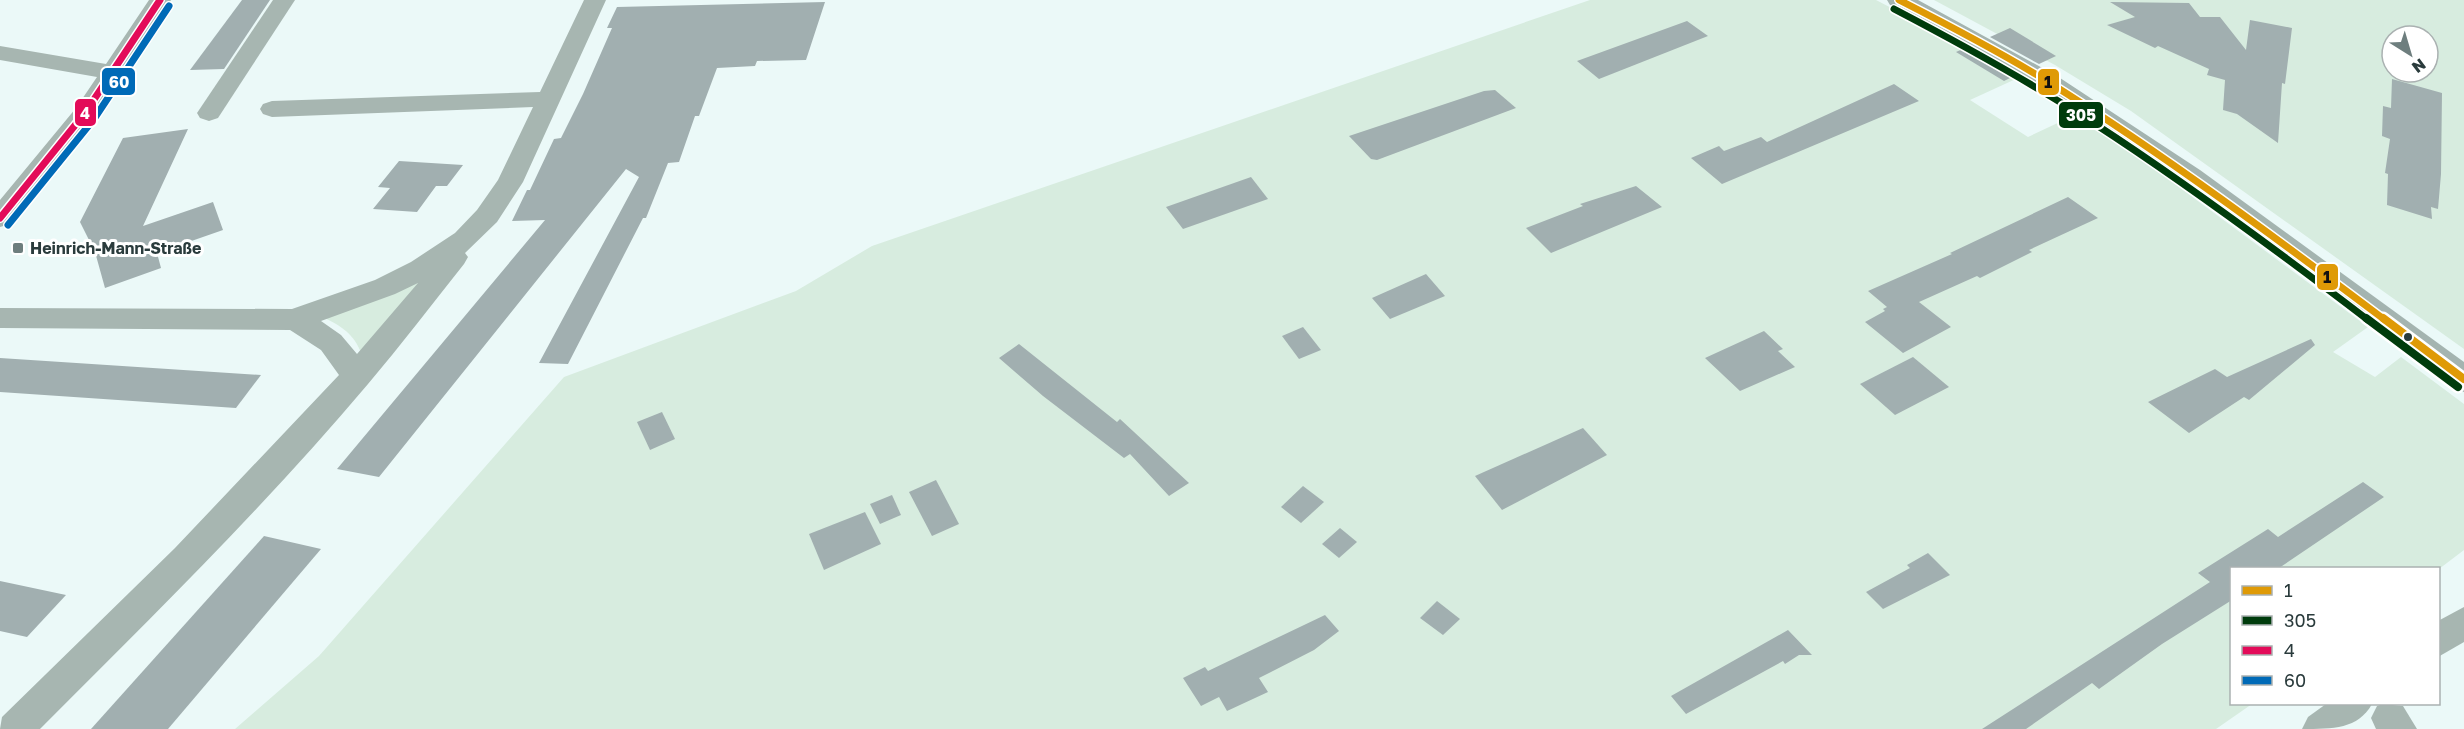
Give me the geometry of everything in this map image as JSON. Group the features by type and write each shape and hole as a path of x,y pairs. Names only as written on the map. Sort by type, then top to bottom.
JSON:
{"street":[{"path":"0,218 85,113 160,0"},
{"path":"209,113 285,0"},
{"path":"15,729 229,514 356,378 465,240 487,216 510,182 595,0"},
{"path":"1899,0 1972,36 2053,84 2145,146 2464,379"},
{"path":"0,53 112,72"},
{"path":"273,109 550,99"},
{"path":"0,318 294,320 385,287 421,269 465,240"},
{"path":"294,320 318,331 343,353 356,378"},
{"path":"2440,640 2464,622"},
{"path":"2321,729 2353,705"}],"green space":[{"path":"1590,0 1876,0 1955,41 2018,78 1970,100 2028,137 2079,113 2368,327 2333,352 2375,377 2401,357 2464,404 2464,550 2440,568 2230,567 2230,705 2251,705 2216,729 235,729 319,656 564,377 796,291 872,246"},
{"path":"1934,0 2464,0 2464,349 2131,111 2055,65"},
{"path":"439,264 362,355 355,341 346,331 321,316"}],"building":[{"path":"242,0 270,0 224,69 190,70"},
{"path":"825,2 806,60 757,61 755,66 717,68 699,116 695,116 679,162 668,163 646,218 643,218 568,364 539,363 639,177 626,169 379,477 337,469 545,220 512,221 527,190 530,190 554,139 561,138 583,94 612,28 607,28 617,7"},
{"path":"2110,2 2189,3 2200,17 2220,17 2246,50 2250,20 2292,28 2285,84 2282,83 2278,143 2237,114 2223,110 2225,80 2207,75 2209,69 2158,46 2155,48 2107,25 2135,17"},
{"path":"1687,21 1708,36 1599,79 1577,61"},
{"path":"2010,28 2056,56 2039,64 1990,37"},
{"path":"1965,48 2014,76 2004,81 1956,52"},
{"path":"1894,84 1919,101 1722,184 1691,158 1719,146 1724,151 1761,137 1767,142"},
{"path":"2392,84 2410,84 2442,93 2441,174 2438,209 2431,207 2432,219 2387,205 2388,174 2385,173 2390,139 2382,136 2383,106 2391,108"},
{"path":"1495,90 1516,108 1377,160 1371,159 1349,136 1484,91"},
{"path":"188,129 143,226 213,202 223,230 157,253 161,268 105,288 95,252 80,222 123,138"},
{"path":"399,161 463,165 447,186 436,186 417,212 373,209 390,188 378,187"},
{"path":"1251,177 1268,199 1183,229 1166,207"},
{"path":"1636,186 1662,207 1551,253 1526,228 1583,206 1580,204"},
{"path":"2068,197 2098,218 2029,250 2032,252 1980,278 1977,276 1919,302 1951,327 1903,353 1865,322 1885,311 1883,309 1887,307 1868,291 1952,254 1950,253"},
{"path":"1426,274 1445,296 1390,319 1372,298"},
{"path":"1303,327 1321,350 1299,359 1282,336"},
{"path":"1764,331 1783,349 1778,351 1795,367 1740,391 1705,358"},
{"path":"2311,339 2315,345 2249,400 2244,397 2189,433 2148,402 2215,369 2227,377"},
{"path":"1019,344 1117,422 1120,419 1189,483 1169,496 1130,454 1124,458 1043,396 999,358"},
{"path":"1913,357 1949,387 1895,415 1860,384"},
{"path":"0,358 261,375 236,408 0,392"},
{"path":"662,412 675,439 650,450 637,422"},
{"path":"1583,428 1607,455 1502,510 1475,476"},
{"path":"936,480 959,524 932,536 909,492"},
{"path":"2363,482 2384,497 2280,567 2230,567 2230,601 2162,644 2099,689 2092,683 2026,729 1982,729 2210,582 2198,573 2268,529 2278,537"},
{"path":"1303,486 1324,502 1301,523 1281,507"},
{"path":"892,495 901,515 880,524 870,504"},
{"path":"865,512 881,544 824,570 809,534"},
{"path":"1340,528 1357,542 1339,558 1322,544"},
{"path":"264,536 321,549 168,729 91,729"},
{"path":"1928,553 1950,575 1883,609 1866,592 1910,568 1907,565"},
{"path":"0,581 66,595 27,637 0,631"},
{"path":"1437,601 1460,619 1443,635 1420,618"},
{"path":"1325,615 1339,631 1314,650 1259,678 1268,692 1227,711 1219,697 1201,706 1183,678 1205,667 1208,671"},
{"path":"1788,630 1812,655 1799,655 1785,664 1783,661 1686,714 1671,696"}],"transit line":[{"name":"4","path":"0,218 85,113 160,0"},
{"name":"1","path":"1899,0 2013,61 2104,118 2260,227 2464,379"},
{"name":"60","path":"8,225 94,119 169,6"},
{"name":"305","path":"1894,9 2023,79 2148,159 2458,387"}],"place":[{"name":"Heinrich-Mann-Straße","path":"18,248"}]}
